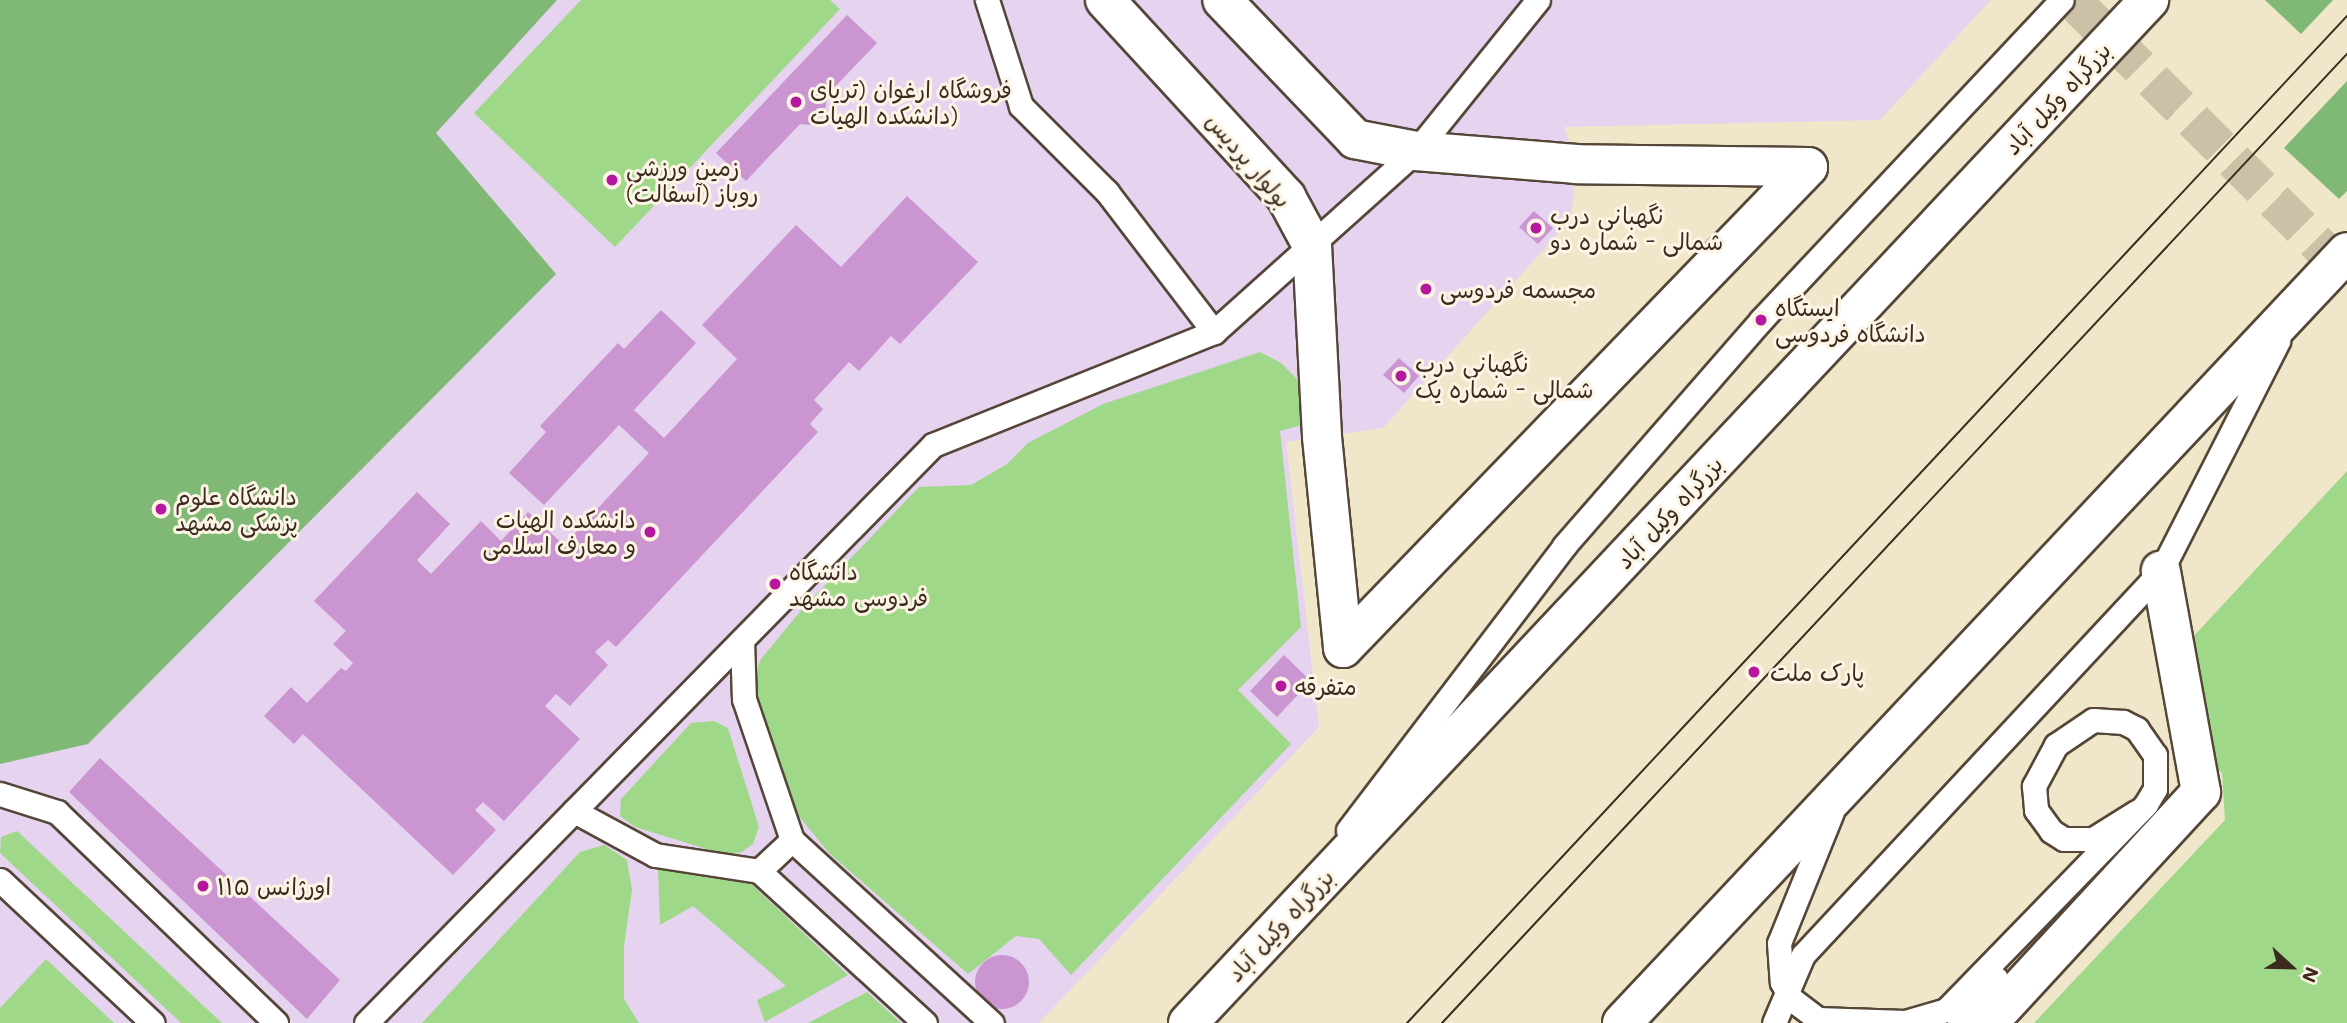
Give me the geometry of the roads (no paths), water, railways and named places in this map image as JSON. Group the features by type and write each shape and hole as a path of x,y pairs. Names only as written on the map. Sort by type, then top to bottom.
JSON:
{"main road":[{"name":"بولوار پردیس","path":"1105,0 1286,197 1312,245 1322,437 1343,648 1808,167 1577,164 1416,151"},
{"path":"1222,0 1355,139 1416,151"},
{"name":"بزرگراه وکیل آباد","path":"1188,1023 2149,0"},
{"path":"1622,1023 2347,252"},
{"path":"1988,1023 2201,792 2161,571"}],"lane":[{"path":"987,0 1021,106 1107,192 1214,332"},
{"path":"366,1023 933,445 1214,332 1416,151 1538,0"},
{"path":"1251,957 1564,546 1761,320 2062,0"},
{"path":"1774,1023 1803,955 2161,571 2295,307"},
{"path":"742,640 744,699 792,840 992,1023"},
{"path":"1839,792 1779,943 1782,982 1790,998 1818,1020 1905,1022 1946,1010 2060,892 2108,843 2117,834 2127,824 2146,804 2158,772 2151,748 2137,729 2123,722 2093,720 2056,745 2043,764 2034,786 2036,810 2051,831 2064,839 2094,839 2136,812 2127,823 2118,833 2109,844 2100,855 2065,897 2029,939 1959,1023"},
{"path":"0,794 57,813 276,1023"},
{"path":"574,811 654,855 759,871 925,1023"},
{"path":"759,871 792,840"},
{"path":"0,880 153,1023"}],"tunnel":[{"path":"2072,0 2347,273"}],"tram line":[{"path":"1407,1023 2347,16"},
{"path":"1442,1023 2347,54"}],"place":[{"name":"فروشگاه ارغوان (تریای دانشکده الهیات)","path":"796,102"},
{"name":"زمین ورزشی روباز (آسفالت)","path":"612,180"},
{"name":"نگهبانی درب شمالی - شماره دو","path":"1536,228"},
{"name":"مجسمه فردوسی","path":"1426,289"},
{"name":"ایستگاه دانشگاه فردوسی","path":"1761,320"},
{"name":"نگهبانی درب شمالی - شماره یک","path":"1401,376"},
{"name":"دانشگاه علوم پزشکی مشهد","path":"161,509"},
{"name":"دانشکده الهیات و معارف اسلامی","path":"650,532"},
{"name":"دانشگاه فردوسی مشهد","path":"775,584"},
{"name":"پارک ملت","path":"1754,672"},
{"name":"متفرقه","path":"1281,686"},
{"name":"اورژانس ۱۱۵","path":"203,886"}]}
